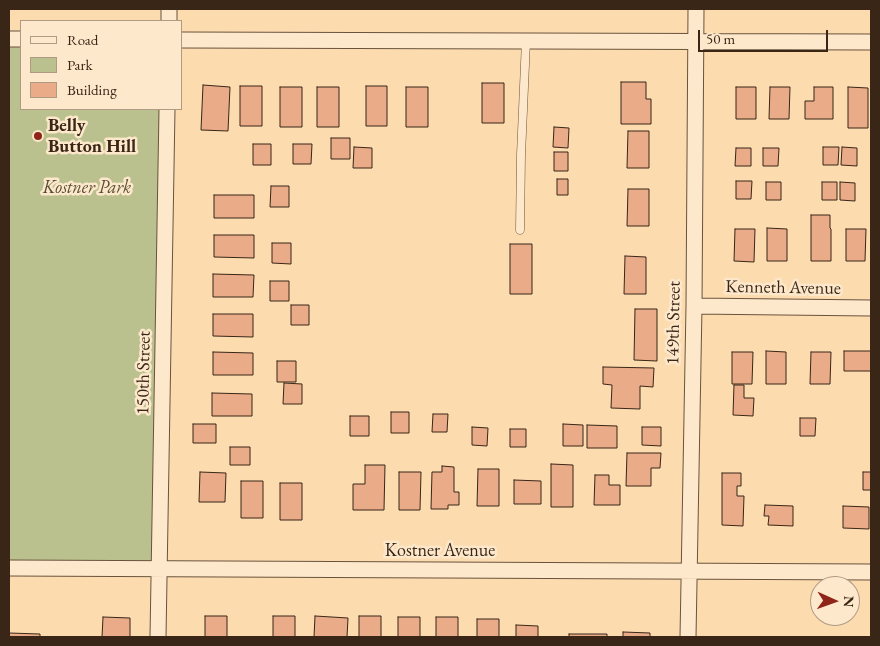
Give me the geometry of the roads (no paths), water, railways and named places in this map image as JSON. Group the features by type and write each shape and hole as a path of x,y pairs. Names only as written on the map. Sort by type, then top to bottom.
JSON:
{"street":[{"name":"149th Street","path":"688,637 694,306 696,9"},
{"path":"182,40 871,42"},
{"name":"150th Street","path":"158,637 167,110"},
{"name":"Kenneth Avenue","path":"694,306 871,308"},
{"name":"Kostner Avenue","path":"9,568 871,572"}],"lane":[{"path":"520,230 526,41"}],"place":[{"name":"Belly Button Hill","path":"38,136"}],"park label":[{"name":"Kostner Park","path":"87,188"}]}
